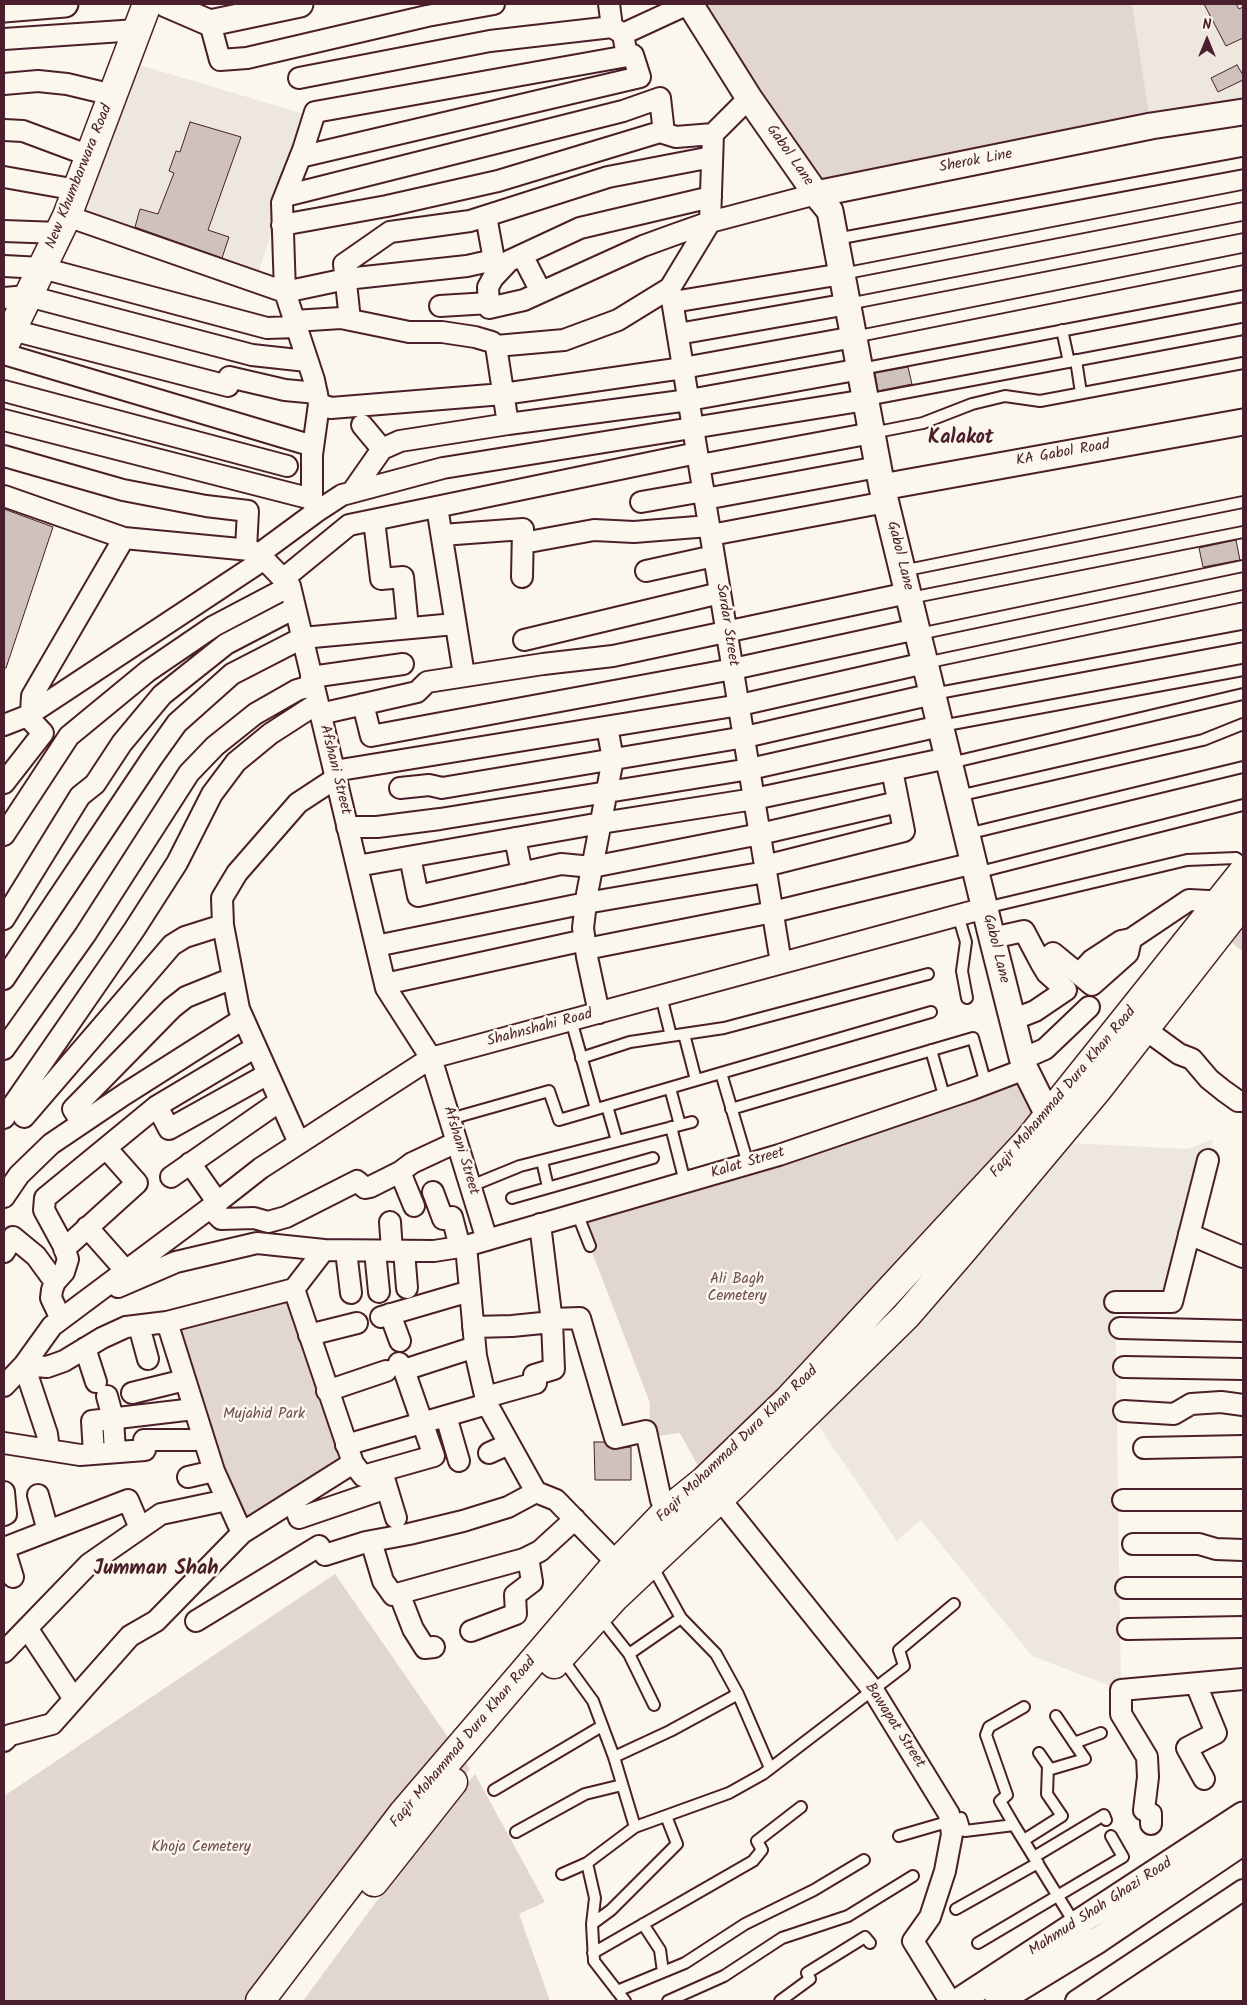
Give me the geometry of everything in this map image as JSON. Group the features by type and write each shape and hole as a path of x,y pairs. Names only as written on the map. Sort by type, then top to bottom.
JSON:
{"main road":[{"name":"New Khumbarwara Road","path":"6,340 16,297 42,268 63,224 147,4"},
{"name":"Faqir Mohammad Dura Khan Road","path":"280,2001 479,1749 555,1650 618,1563 668,1510 712,1490 906,1316 933,1285 1054,1124 1231,908 1243,872"},
{"name":"Faqir Mohammad Dura Khan Road","path":"260,2001 404,1812 555,1650 598,1616 650,1564 788,1400 1028,1141 1054,1124"},
{"path":"912,1267 933,1285"}],"street":[{"path":"4,9 57,4"},
{"path":"166,4 210,23 300,4"},
{"path":"210,23 220,60 247,58 427,16 494,4"},
{"path":"609,4 627,56"},
{"path":"299,78 490,41 617,30 689,4"},
{"name":"Gabol Lane","path":"689,4 749,98 830,211 882,485 932,694 1023,1064 1054,1124"},
{"path":"4,38 137,30"},
{"path":"300,157 640,77 634,55 315,112 282,203 284,292 308,361 318,398 313,446 314,505"},
{"path":"630,79 637,106"},
{"path":"4,84 48,82 67,84 113,95"},
{"path":"284,196 623,111 660,98 664,133"},
{"path":"282,225 387,206 498,181 660,132 676,137 713,134 749,98"},
{"name":"Sherok Line","path":"489,303 489,308 524,300 642,246 710,222 816,194 1151,126 1243,112"},
{"path":"460,120 466,150"},
{"path":"4,130 22,131 90,156"},
{"path":"671,295 710,222 713,134"},
{"path":"350,320 344,264 390,232 470,221 608,177 712,157"},
{"path":"4,177 77,190"},
{"path":"440,306 489,303 488,287 493,278 509,261 580,228 711,198"},
{"path":"387,206 390,232"},
{"path":"4,231 63,224 284,292 346,279 467,266 494,260 486,216"},
{"path":"522,255 542,292"},
{"path":"4,266 42,268 268,328 341,318 409,332 442,332 475,337 492,342 496,346 508,424"},
{"path":"496,346 564,340 618,320 671,295 842,274"},
{"name":"Sardar Street","path":"671,295 781,963"},
{"path":"16,297 252,355 308,361"},
{"path":"678,334 848,304"},
{"path":"6,340 228,386 229,377 318,398 331,408 503,394 683,368 854,337"},
{"path":"6,340 234,422 313,446"},
{"path":"352,492 382,449 400,441 508,424 689,400 861,369"},
{"path":"4,391 287,466"},
{"path":"4,726 29,715 256,554 314,505 352,492 443,468 693,426 866,400"},
{"path":"4,420 314,505"},
{"path":"228,450 234,422"},
{"name":"KA Gabol Road","path":"882,485 1243,422"},
{"path":"362,425 382,449"},
{"path":"4,835 70,736 148,671 214,626 286,583 349,525 698,459 872,433"},
{"path":"4,456 123,490 206,506 248,511 256,554 286,583"},
{"path":"642,502 704,495 882,485"},
{"path":"523,543 594,530 634,532 710,530 882,485"},
{"path":"4,496 124,538 256,554"},
{"path":"437,507 464,675"},
{"path":"374,520 381,579 403,577 408,628"},
{"path":"442,535 523,529 522,577"},
{"path":"4,783 43,733 29,715 32,696 124,538"},
{"path":"646,571 714,556"},
{"name":"Afshani Street","path":"286,583 295,608 386,988 431,1058 487,1240"},
{"path":"4,1049 85,935 189,773 215,746 255,714 296,690 364,704 417,692 427,682 464,675 614,656 727,631 906,587"},
{"path":"524,640 720,593"},
{"path":"4,919 80,796 95,784 122,743 162,695 226,644 295,608"},
{"path":"4,980 177,723 232,674 302,638 455,624"},
{"path":"364,704 371,736 733,669 917,632"},
{"path":"299,1143 239,1009 223,925 222,898 237,873 298,803 335,774 740,705 925,663"},
{"path":"4,1118 134,930 177,863 212,794 236,762 316,695 403,664"},
{"path":"400,788 429,785 442,788 745,737 932,694"},
{"path":"348,827 440,820 607,791 750,769 940,726"},
{"path":"599,1013 583,928 592,867 613,759 607,727"},
{"path":"357,866 602,823 754,799 949,760"},
{"path":"376,946 586,903 766,869 904,831 892,770"},
{"path":"410,857 418,896 561,864 592,867 760,834 898,802"},
{"path":"515,838 522,873"},
{"path":"385,984 586,945 773,912 975,868"},
{"path":"1041,963 1053,953 1092,984 1128,953 1131,939 1189,900 1208,901 1231,908"},
{"name":"Shahnshahi Road","path":"86,1301 261,1168 431,1058 985,908"},
{"path":"24,1118 172,945 185,937 223,925"},
{"path":"992,938 1024,930 1047,973 1066,990 1035,1011 1012,1020"},
{"path":"82,1123 73,1109 172,1008 186,996 233,978"},
{"name":"Kalat Street","path":"86,1301 176,1262 257,1243 346,1251 434,1251 463,1246 748,1164 986,1084 1023,1064 1045,1049 1089,1007"},
{"path":"4,1197 18,1175 45,1150 82,1123 243,1019"},
{"path":"1136,1023 1179,1054 1192,1059 1209,1079 1238,1101 1243,1101"},
{"path":"61,1319 51,1298 54,1282 64,1272 68,1259 44,1210 45,1198 157,1106 256,1047"},
{"path":"157,1106 169,1129 268,1074"},
{"path":"171,1176 280,1101"},
{"path":"190,1163 221,1219 254,1218 268,1222 286,1217 356,1182 365,1188 370,1187 400,1172 412,1163 457,1142"},
{"path":"64,1249 137,1183 106,1148"},
{"path":"1115,1302 1172,1302 1208,1160"},
{"path":"400,1172 414,1206"},
{"path":"433,1192 443,1219 452,1217 463,1246 470,1291 474,1337 487,1400 536,1492 556,1500 618,1563"},
{"path":"380,1292 391,1251 390,1222"},
{"path":"4,1741 10,1735 52,1724 130,1636 156,1622 242,1533 293,1501 350,1454 421,1423 446,1416 536,1383 534,1375 554,1369 552,1320 540,1224"},
{"path":"87,1227 126,1272"},
{"path":"1189,1234 1243,1257"},
{"path":"4,1252 14,1237 36,1256 54,1282"},
{"path":"24,1365 47,1367 64,1362 102,1338 126,1327 167,1322 294,1289 324,1250"},
{"path":"346,1251 351,1293"},
{"path":"391,1251 407,1288"},
{"path":"294,1289 350,1454 364,1476 385,1479"},
{"path":"400,1341 385,1315 470,1291"},
{"path":"4,1386 24,1365 52,1326 86,1301"},
{"path":"328,1391 397,1368 474,1337 512,1326 580,1318 615,1438 646,1431 661,1500 668,1510"},
{"path":"167,1322 214,1471 242,1533"},
{"path":"309,1336 357,1323"},
{"path":"139,1326 148,1359"},
{"path":"1120,1328 1243,1331"},
{"path":"86,1348 113,1418 115,1452"},
{"path":"24,1365 47,1434 49,1450"},
{"path":"1124,1367 1243,1369"},
{"path":"293,1501 300,1518 434,1456 397,1368"},
{"path":"132,1393 185,1380"},
{"path":"1124,1410 1174,1414 1191,1404 1221,1402 1243,1405"},
{"path":"94,1454 92,1421 194,1409"},
{"path":"446,1416 459,1461"},
{"path":"4,1443 80,1455 145,1450 144,1440 204,1440"},
{"path":"489,1453 509,1444"},
{"path":"1144,1448 1243,1446"},
{"path":"188,1477 214,1471"},
{"path":"385,1479 396,1518"},
{"name":"Bawapat Street","path":"712,1490 873,1690 946,1808 952,1834 945,1871 930,1917 913,1941 950,2001"},
{"path":"4,1492 6,1514 4,1515"},
{"path":"196,1621 319,1546 325,1556 372,1541 463,1521 508,1507 536,1492"},
{"path":"38,1495 48,1531"},
{"path":"14,1577 4,1548 128,1500 140,1528"},
{"path":"4,1652 89,1564 140,1528 161,1514 227,1500"},
{"path":"1123,1500 1243,1500"},
{"path":"372,1541 384,1581 393,1596 528,1557 540,1551 575,1519"},
{"path":"1133,1544 1199,1544 1216,1549 1243,1550"},
{"path":"471,1631 516,1614 515,1595 532,1582 528,1557"},
{"path":"1126,1588 1243,1588"},
{"path":"399,1593 417,1635 425,1648 434,1647"},
{"path":"1128,1629 1243,1627"},
{"path":"27,1628 74,1699"},
{"path":"1151,1824 1151,1814 1144,1810 1148,1777 1147,1757 1122,1714 1121,1690 1243,1679"},
{"path":"1196,1684 1216,1733 1186,1748 1204,1779"},
{"name":"Mahmud Shah Ghazi Road","path":"959,2001 1243,1815"},
{"name":"Mahmud Shah Ghazi Road","path":"998,2001 1098,1940 1243,1842"},
{"path":"1076,2001 1243,1890"}],"lane":[{"path":"836,239 1243,163"},
{"path":"842,274 1243,196"},
{"path":"848,304 1243,227"},
{"path":"854,337 1243,259"},
{"path":"861,369 1243,296"},
{"path":"866,400 1243,329"},
{"path":"1062,330 1081,393"},
{"path":"872,433 923,423 972,404 1005,396 1040,401 1243,363"},
{"path":"906,587 1243,502"},
{"path":"906,587 1243,532"},
{"path":"917,632 1243,566"},
{"path":"925,663 1243,596"},
{"path":"932,694 1243,636"},
{"path":"940,726 1243,670"},
{"path":"949,760 1243,694"},
{"path":"958,796 1203,740 1243,724"},
{"path":"967,834 1243,767"},
{"path":"975,868 1243,805"},
{"path":"985,908 1186,860 1236,858 1243,863"},
{"path":"958,915 966,942 962,971 967,998"},
{"path":"581,1058 630,1042 724,1028 928,974"},
{"path":"662,996 671,1036"},
{"path":"450,1119 550,1091 559,1120 931,1012"},
{"path":"570,1020 596,1109"},
{"path":"684,1034 696,1080"},
{"path":"731,1109 973,1038 986,1084"},
{"path":"931,1050 945,1098"},
{"path":"721,1073 748,1164"},
{"path":"670,1088 685,1182"},
{"path":"607,1106 618,1141"},
{"path":"471,1186 520,1166 692,1122"},
{"path":"512,1198 653,1158"},
{"path":"542,1161 548,1187"},
{"path":"578,1213 590,1246"},
{"path":"650,1564 681,1618 716,1654 738,1694 770,1768"},
{"path":"562,1874 586,1863 635,1827 729,1793 770,1768 904,1666 899,1650 954,1604"},
{"path":"598,1616 629,1654 654,1705"},
{"path":"629,1654 681,1618"},
{"path":"555,1650 593,1701 614,1757 635,1827"},
{"path":"614,1757 670,1731 738,1694"},
{"path":"1024,1707 989,1727 986,1734 1007,1795 1000,1801 1076,1925"},
{"path":"1048,1770 1085,1759 1056,1716"},
{"path":"494,1790 602,1726"},
{"path":"1074,1743 1101,1733"},
{"path":"1024,1840 1062,1816 1047,1794 1048,1766 1039,1753"},
{"path":"516,1832 585,1794 622,1785"},
{"path":"593,1953 753,1861 762,1850 757,1841 801,1807"},
{"path":"956,1909 1036,1860 1104,1815 1106,1820"},
{"path":"592,1924 611,1910 677,1844 666,1816"},
{"path":"900,1836 961,1818 965,1831 1014,1825"},
{"path":"978,1943 1122,1857 1111,1836"},
{"path":"617,1991 685,1963 745,1924 814,1890 864,1860"},
{"path":"586,1863 595,1898 592,1924 594,1961 625,2001"},
{"path":"668,2001 724,1976 782,1938 848,1916 913,1876"},
{"path":"643,1924 660,1950 663,1972"},
{"path":"780,2001 810,1979 807,1973 864,1937 870,1943"}],"shaded area":[{"path":"1132,4 1243,4 1243,113 1151,126"},
{"path":"126,61 311,116 255,282 67,216"},
{"path":"1213,1139 1172,1302 1115,1302 1121,1690 1032,1656 921,1520 897,1541 801,1400 1029,1141 1188,1149"}],"green space":[{"path":"692,4 1132,4 1151,126 816,194"},
{"path":"1243,921 1243,952 1229,940"},
{"name":"Ali Bagh Cemetery","path":"1024,1070 1039,1129 715,1497 680,1433 649,1437 650,1403 577,1213"},
{"name":"Mujahid Park","path":"294,1289 353,1463 242,1533 167,1322"},
{"name":"Khoja Cemetery","path":"335,1574 470,1769 270,2001 4,2001 4,1796"},
{"path":"475,1774 545,1902 519,1914 550,2001 303,2001 393,1879"}],"building":[{"path":"1204,4 1236,4 1239,9 1243,7 1243,38 1226,46"},
{"path":"1237,65 1243,75 1243,80 1218,92 1211,78"},
{"path":"190,122 241,137 208,230 229,237 222,258 135,227 140,209 158,214 174,173 169,171 176,151 180,152"},
{"path":"908,367 912,384 878,391 875,373"},
{"path":"4,509 53,527 6,668 4,668"},
{"path":"1236,540 1240,560 1203,567 1199,548"},
{"path":"594,1442 604,1442 612,1449 631,1447 631,1480 595,1480"}],"district":[{"name":"Kalakot","path":"961,440"},
{"name":"Jumman Shah","path":"156,1571"}]}
